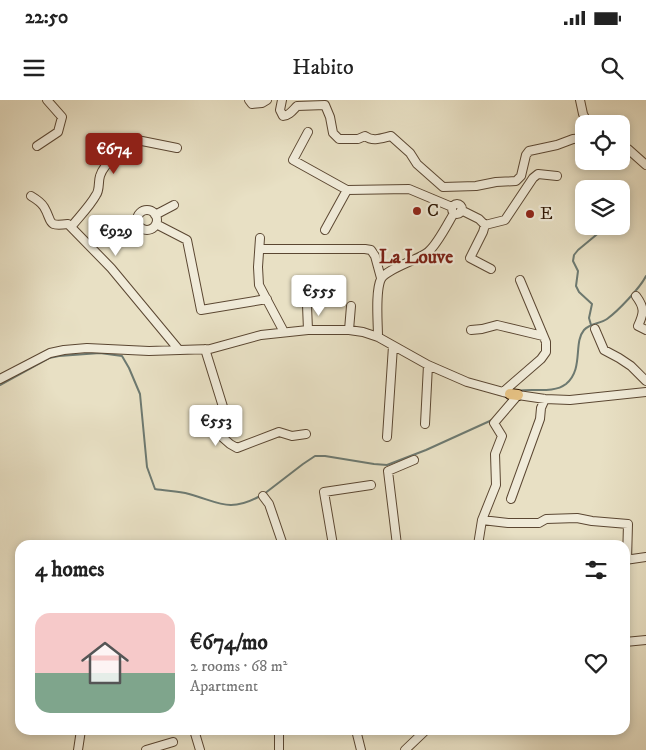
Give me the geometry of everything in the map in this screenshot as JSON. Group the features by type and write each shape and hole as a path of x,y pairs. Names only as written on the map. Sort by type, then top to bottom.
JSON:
{"street":[{"path":"37,146 58,132 62,117 47,100"},
{"path":"250,100 252,104 262,103 267,100"},
{"path":"282,100 280,110 283,116 286,116 298,106 325,105 330,117 333,133 339,139 358,139 365,136 369,139 377,139 391,136 410,153 417,164 443,187 476,186 516,181 520,176 529,151 575,139"},
{"path":"580,100 584,115"},
{"path":"308,132 293,160 347,190 409,189 480,219 485,225"},
{"path":"72,227 97,194 100,174 124,149 137,140 177,148"},
{"path":"630,151 646,165"},
{"path":"485,225 505,220 533,178 538,174 557,176"},
{"path":"325,230 347,190"},
{"path":"31,196 42,204 50,222 55,225 68,224 72,227 111,268 179,350"},
{"path":"155,215 174,206"},
{"path":"144,210 151,211 155,215 156,224 149,229 142,229 138,225 138,216 144,210"},
{"path":"381,278 390,271 429,252 456,210"},
{"path":"156,224 187,240 201,310 267,299"},
{"path":"106,235 113,227 138,225"},
{"path":"485,225 470,258 491,269"},
{"path":"260,238 259,285 284,332"},
{"path":"260,249 371,250 375,256 381,278 378,291 378,337"},
{"path":"479,540 482,520 496,485 495,454 502,436 494,423 512,394 544,356 547,347 520,280"},
{"path":"636,296 641,303 643,315 638,326 646,330"},
{"path":"307,305 308,330"},
{"path":"349,330 351,306"},
{"path":"471,330 497,325 544,336"},
{"path":"595,329 604,350 631,366 646,381"},
{"path":"0,379 50,353 64,350 87,348 149,351 205,349 261,335 308,330 349,330 378,337 428,365 467,382 512,394 570,400 646,392"},
{"path":"387,436 392,346"},
{"path":"205,349 224,410 222,437 230,444 237,448 279,432 292,436 306,434"},
{"path":"425,424 428,365"},
{"path":"511,499 540,419 541,408 546,399"},
{"path":"396,540 388,471 414,460"},
{"path":"332,540 324,492 372,485"},
{"path":"263,496 269,504 281,540"},
{"path":"482,520 508,523 539,523 546,519 578,518 628,524 627,540"},
{"path":"630,559 646,557"},
{"path":"630,642 646,640"},
{"path":"78,750 81,735"},
{"path":"196,735 200,750"},
{"path":"279,735 279,750"},
{"path":"357,735 361,750"},
{"path":"405,750 421,735"},
{"path":"146,750 173,742"}],"waterway":[{"path":"591,325 589,318 592,304 579,292 576,286 578,271 573,261 574,255 578,250 596,235"},
{"path":"518,391 549,390 566,384 575,371 579,342 584,330 589,326 604,321 612,315 634,293 646,276"},
{"path":"0,385 49,358 100,353 122,356 140,394 147,467 155,489 185,493 216,503 232,505 260,496"},
{"path":"264,494 315,456 387,465 426,450 492,420"}],"place":[{"name":"C","path":"417,211"},
{"name":"E","path":"530,214"}],"district":[{"name":"La Louve","path":"416,257"}]}
